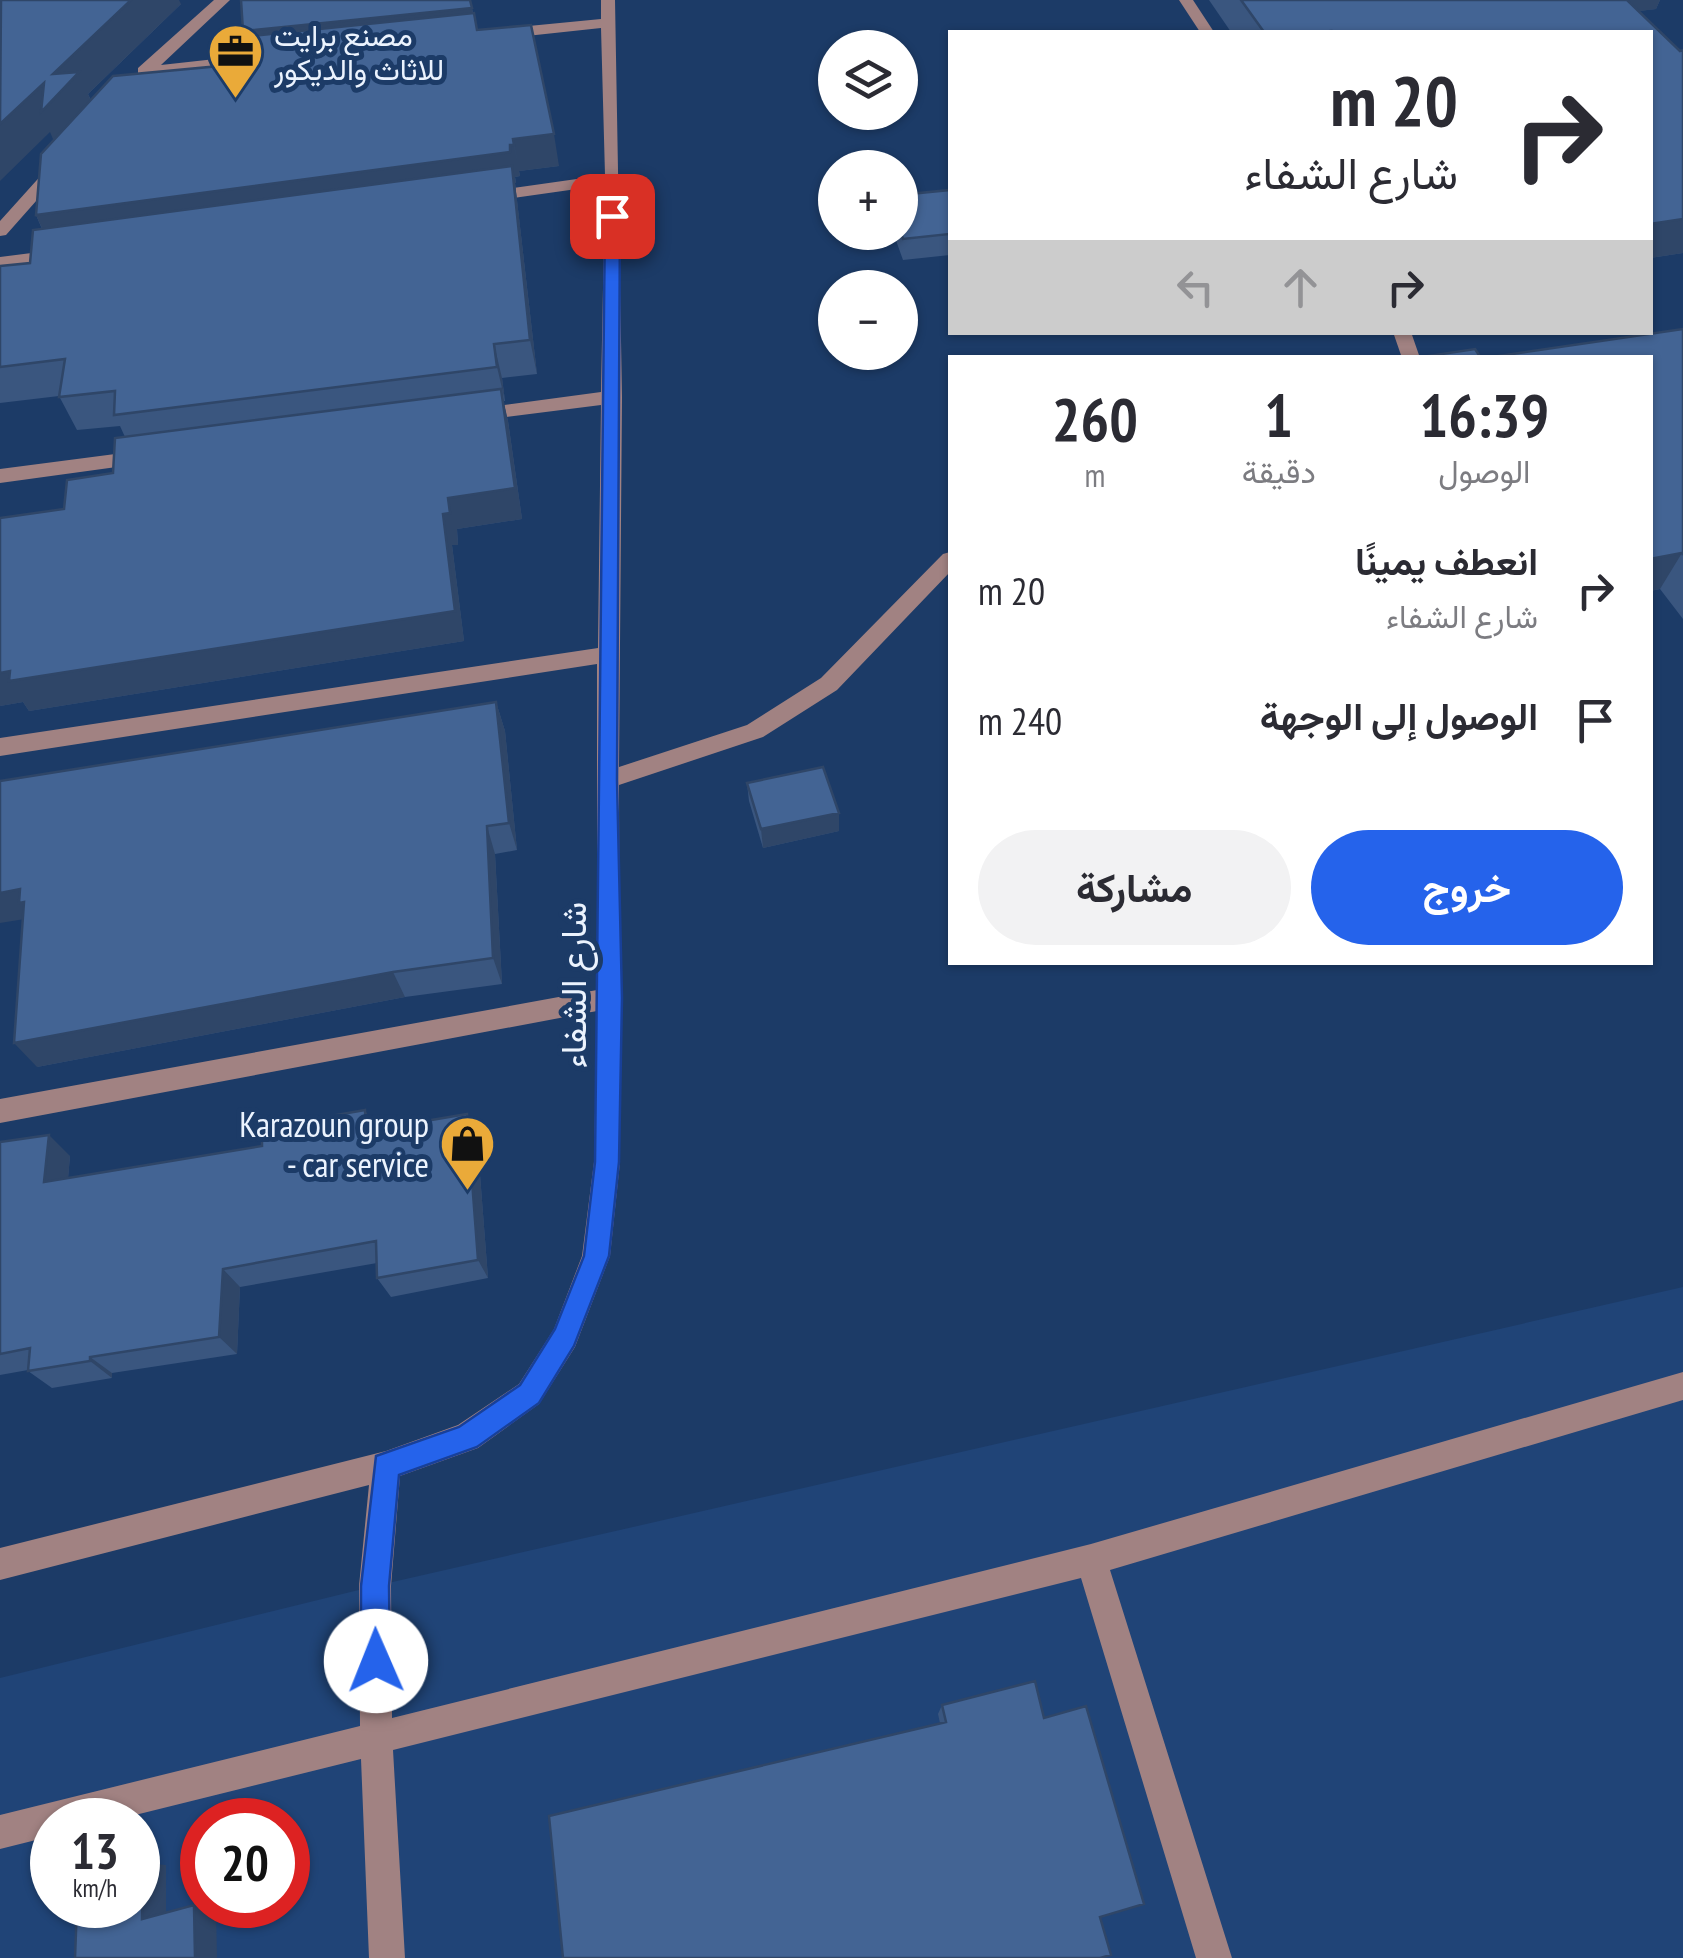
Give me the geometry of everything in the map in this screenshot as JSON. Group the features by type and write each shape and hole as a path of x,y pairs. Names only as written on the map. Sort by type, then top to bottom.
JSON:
{"street":[{"path":"131,86 223,0"},
{"path":"1186,0 1205,30"},
{"path":"473,37 608,11"},
{"name":"شارع الشفاء","path":"0,1564 386,1466 467,1438 529,1394 565,1337 596,1256 607,1162 613,179 608,11"},
{"path":"144,71 280,57"},
{"path":"0,232 78,144"},
{"path":"474,198 613,179"},
{"path":"0,262 79,252"},
{"path":"454,418 612,398"},
{"path":"0,476 158,456"},
{"path":"607,780 755,731 829,684 948,561"},
{"path":"0,748 611,654"},
{"path":"0,1111 610,998"},
{"path":"0,1832 1091,1560 1683,1386"},
{"path":"386,1466 375,1586 376,1736 387,1958"},
{"path":"1091,1560 1214,1958"}],"shaded area":[{"path":"1683,1287 1683,1958 0,1958 0,1678 375,1586"}],"building":[{"path":"1,0 131,0 53,74 79,72 41,112 44,83 0,124"},
{"path":"241,0 470,0 472,8 243,31"},
{"path":"1241,0 1627,0 1683,50 1683,219 1653,224 1653,30 1263,30"},
{"path":"474,13 477,30 531,25 554,134 513,139 510,152 36,215 41,154 113,76 230,65 230,51 242,50 241,37"},
{"path":"512,166 530,340 494,344 497,367 114,415 115,391 59,397 65,359 0,367 0,266 30,263 33,230"},
{"path":"948,190 948,234 918,237 918,193"},
{"path":"1683,329 1683,555 1653,558 1653,355 1505,355"},
{"path":"1475,349 1479,355 1435,355"},
{"path":"501,389 515,488 448,498 450,513 443,514 455,611 9,681 10,671 0,673 0,518 64,509 67,480 113,473 115,438"},
{"path":"496,702 509,823 487,826 493,958 393,972 14,1043 24,902 19,903 20,889 0,893 0,781"},
{"path":"823,767 839,813 761,829 747,783"},
{"path":"365,1110 366,1131 467,1114 478,1260 377,1278 376,1241 223,1269 219,1337 28,1371 30,1348 0,1354 0,1142 49,1135 44,1182 262,1146 262,1128"},
{"path":"1035,1681 1044,1718 1086,1706 1144,1904 1100,1917 1111,1955 563,1958 549,1816 946,1722 942,1705"},
{"path":"180,1909 180,1928 194,1928 195,1958 75,1958 76,1928 160,1928 160,1914"}],"place":[{"name":"مصنع برايت للاثاث والديكور","path":"235,100"},
{"name":"Karazoun group - car service","path":"468,1193"}],"route":[{"path":"376,1661 375,1586 386,1466 467,1438 529,1394 565,1337 596,1256 607,1162 610,998 607,780 612,216"}]}
